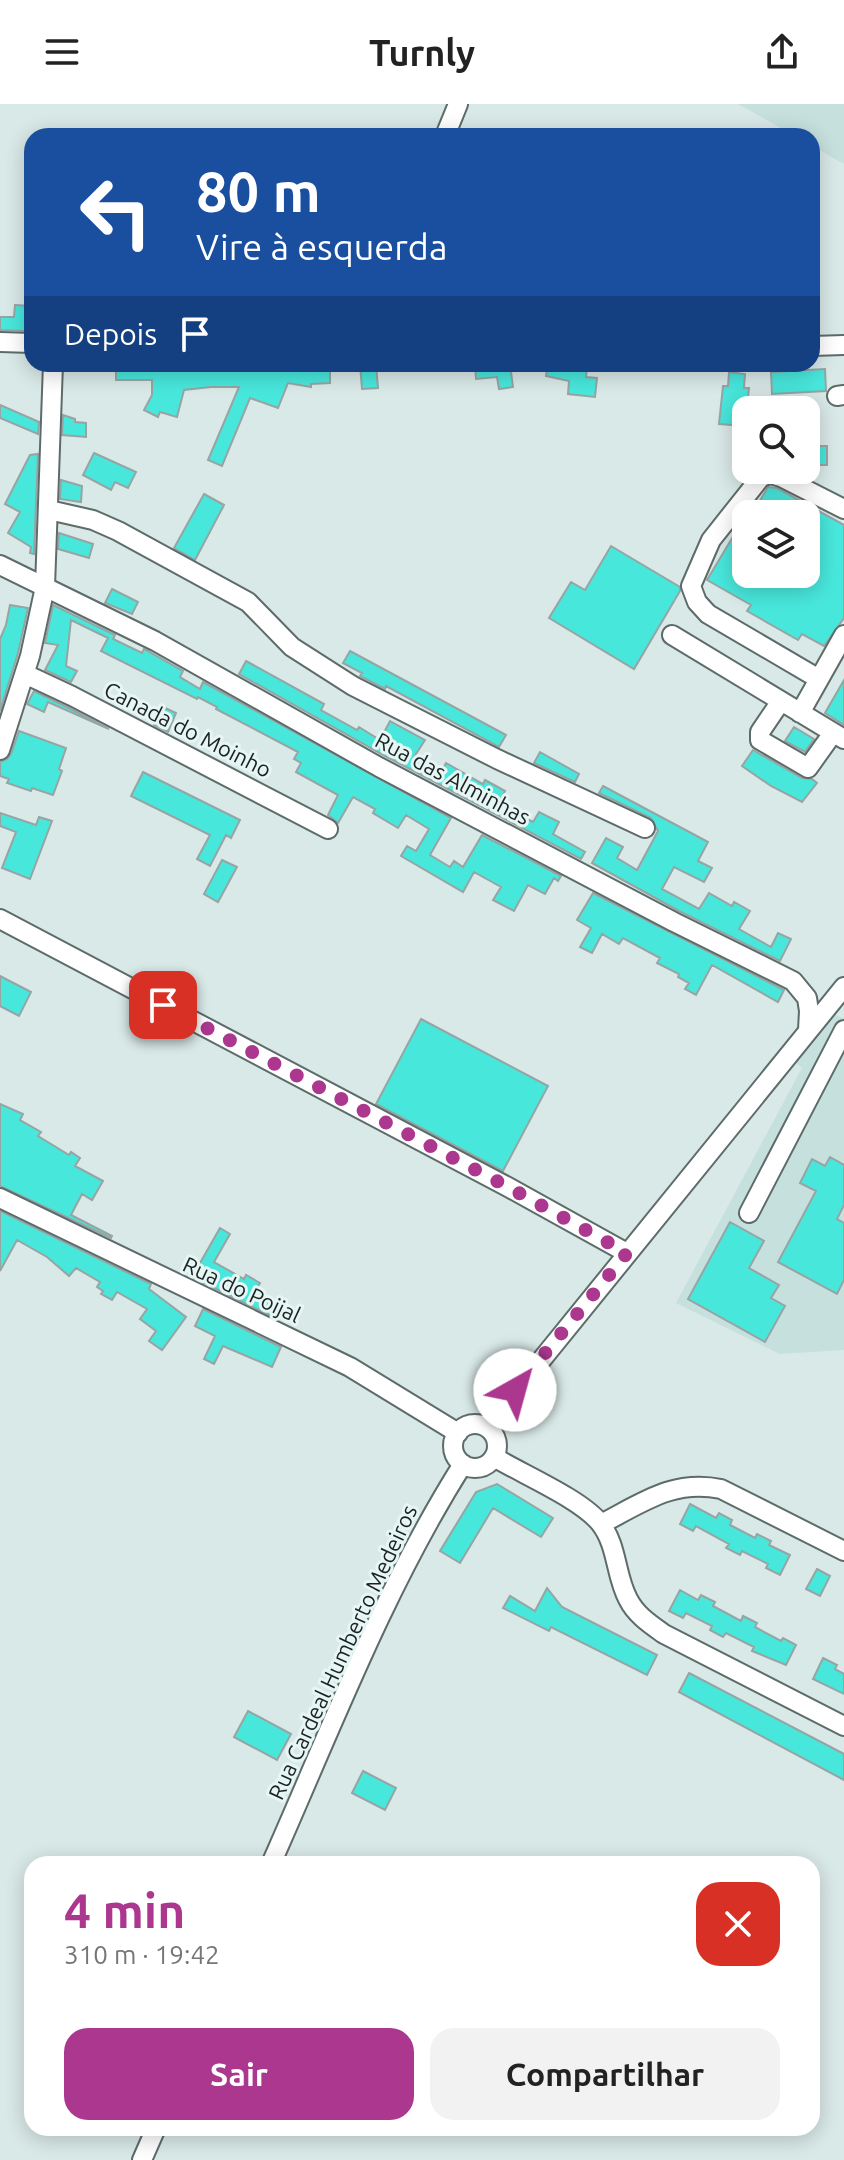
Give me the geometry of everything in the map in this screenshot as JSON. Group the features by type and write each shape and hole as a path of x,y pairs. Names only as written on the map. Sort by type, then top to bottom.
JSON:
{"street":[{"path":"448,128 458,104"},
{"path":"0,342 24,343"},
{"path":"820,346 844,345"},
{"path":"0,750 25,674 45,587 53,372"},
{"path":"819,679 708,614 697,602 691,586 711,540 761,477 770,474 781,477 844,509"},
{"path":"49,510 93,520 118,531 248,602 292,647 353,686 442,733 645,828"},
{"name":"Rua das Alminhas","path":"0,565 155,641 379,767 793,981 807,998 808,1030"},
{"path":"672,635 781,701 838,736 808,768 760,740 760,732 781,701"},
{"path":"800,713 844,635"},
{"name":"Canada do Moinho","path":"25,674 328,829"},
{"path":"0,919 627,1253"},
{"path":"487,1427 808,1030 842,993"},
{"path":"749,1213 844,1030"},
{"name":"Rua do Poijal","path":"0,1198 350,1367 458,1433"},
{"path":"468,1425 487,1427 496,1441 494,1457 480,1467 463,1464 454,1449 458,1433 468,1425"},
{"path":"494,1457 583,1508 601,1524 614,1549 626,1597 645,1621 664,1634 844,1726"},
{"name":"Rua Cardeal Humberto Medeiros","path":"275,1856 395,1584 433,1511 463,1464"},
{"path":"601,1524 662,1492 682,1486 704,1485 721,1489 844,1551"},
{"path":"142,2160 152,2136"}],"shaded area":[{"path":"738,104 844,104 844,164 820,150 820,128 781,128"},
{"path":"833,1014 844,1018 844,1350 780,1354 676,1303 802,1068 794,1061"}],"building":[{"path":"15,305 24,306 24,331 0,330 0,317 14,317"},
{"path":"825,369 826,391 772,394 771,372 820,372"},
{"path":"116,372 330,372 330,383 311,384 311,387 288,383 278,408 250,398 222,466 208,460 239,387 184,390 177,417 160,412 158,417 144,410 152,395 152,380 116,380"},
{"path":"361,372 377,372 378,388 362,389"},
{"path":"476,372 511,372 513,387 499,389 497,377 476,379"},
{"path":"547,372 587,372 586,377 597,378 595,397 568,394 569,381 546,376"},
{"path":"729,372 745,374 744,388 749,388 748,396 732,396 732,425 719,424 723,386 728,386"},
{"path":"0,405 39,422 38,434 0,418"},
{"path":"63,415 75,419 75,422 86,423 86,437 62,435"},
{"path":"820,446 827,446 827,465 820,465"},
{"path":"94,453 136,472 128,488 115,482 111,490 83,475"},
{"path":"38,454 34,554 30,553 31,547 8,533 20,512 5,504 30,455"},
{"path":"61,480 82,486 81,502 60,499"},
{"path":"768,487 777,488 799,500 760,500"},
{"path":"204,494 224,505 195,560 174,548"},
{"path":"820,512 844,525 844,618 824,646 802,634 798,640 747,611 751,605 707,580 732,538 732,588 820,588"},
{"path":"59,533 93,544 89,558 58,549"},
{"path":"611,546 680,587 634,669 549,618 571,582 585,590"},
{"path":"112,589 138,602 132,614 105,603"},
{"path":"10,605 28,608 0,711 0,639"},
{"path":"53,605 115,635 113,639 142,653 144,649 183,671 180,677 200,689 203,682 451,818 430,855 450,867 454,861 463,867 482,835 561,876 558,881 554,878 545,894 528,885 514,911 493,900 501,887 474,872 463,892 401,856 407,846 416,851 429,829 406,815 398,828 373,813 375,809 353,797 338,823 328,815 338,795 296,772 301,763 294,759 298,752 198,697 101,651 108,638 71,620 66,666 77,671 71,682 45,670 58,645 45,643"},
{"path":"350,651 506,735 499,747 386,686 385,689 360,676 362,673 343,663"},
{"path":"246,661 324,704 321,710 357,730 359,727 380,740 390,721 425,740 414,757 441,772 446,763 483,784 485,780 505,791 498,804 533,822 539,812 559,822 553,834 585,852 581,859 385,756 239,674"},
{"path":"844,680 844,725 825,713"},
{"path":"34,691 109,729 48,702 44,712 27,704"},
{"path":"161,706 176,713 168,732 154,725"},
{"path":"794,727 814,739 805,752 785,741"},
{"path":"19,731 66,748 53,795 7,783 9,779 0,776 0,762 11,754"},
{"path":"753,750 802,778 817,783 802,802 742,766"},
{"path":"540,752 579,774 575,782 534,763"},
{"path":"143,772 240,820 231,838 226,835 210,866 197,859 210,835 131,796"},
{"path":"603,786 708,842 698,861 712,868 704,882 674,867 662,889 699,909 709,893 732,906 734,902 750,911 739,929 771,947 778,933 791,939 780,961 592,863 606,838 623,847 617,858 637,870 658,831 651,818 599,793"},
{"path":"0,813 36,825 39,817 52,821 30,879 2,868 16,832 0,826"},
{"path":"222,860 237,867 218,902 204,894"},
{"path":"593,893 784,990 778,1002 712,965 696,995 685,989 689,983 678,977 679,974 657,963 660,958 623,938 619,944 602,934 592,953 580,947 591,928 577,920"},
{"path":"0,976 31,992 19,1016 0,1006"},
{"path":"421,1019 548,1086 503,1171 376,1104"},
{"path":"0,1104 23,1114 20,1120 41,1132 38,1136 69,1155 71,1152 80,1158 75,1166 103,1181 92,1200 82,1194 71,1215 111,1238 0,1186"},
{"path":"830,1157 844,1165 844,1205 837,1219 844,1223 844,1280 837,1294 778,1262 816,1191 800,1183 812,1159 825,1166"},
{"path":"0,1211 151,1284 149,1289 186,1317 162,1350 149,1341 156,1331 140,1319 147,1309 117,1292 112,1300 101,1294 103,1291 97,1287 100,1282 76,1268 69,1276 47,1257 17,1240 0,1271"},
{"path":"730,1222 764,1241 749,1268 779,1285 771,1298 785,1306 765,1342 688,1299"},
{"path":"220,1228 230,1234 214,1262 244,1279 246,1275 260,1283 253,1294 274,1306 269,1315 192,1277"},
{"path":"203,1309 281,1347 272,1367 223,1346 214,1364 204,1359 215,1336 195,1326"},
{"path":"497,1484 553,1518 541,1537 493,1508 460,1563 440,1551 476,1492"},
{"path":"690,1504 716,1518 719,1513 732,1520 730,1525 755,1538 757,1534 771,1541 769,1545 790,1555 780,1575 766,1568 768,1564 742,1551 740,1555 726,1548 729,1544 696,1526 693,1531 680,1524"},
{"path":"817,1569 830,1576 820,1596 806,1589"},
{"path":"547,1588 562,1607 657,1655 647,1675 551,1627 549,1631 503,1608 510,1596 535,1611"},
{"path":"680,1590 698,1600 701,1595 715,1602 713,1606 741,1621 743,1616 757,1623 755,1627 796,1645 786,1665 752,1651 754,1647 726,1633 723,1637 710,1630 712,1626 686,1613 683,1618 669,1611"},
{"path":"823,1658 837,1665 835,1669 844,1674 844,1694 813,1679"},
{"path":"689,1673 844,1754 844,1780 679,1692"},
{"path":"248,1711 291,1734 277,1760 234,1737"},
{"path":"363,1771 396,1788 385,1810 352,1793"}],"route":[{"path":"163,1005 627,1253 515,1390"}]}
